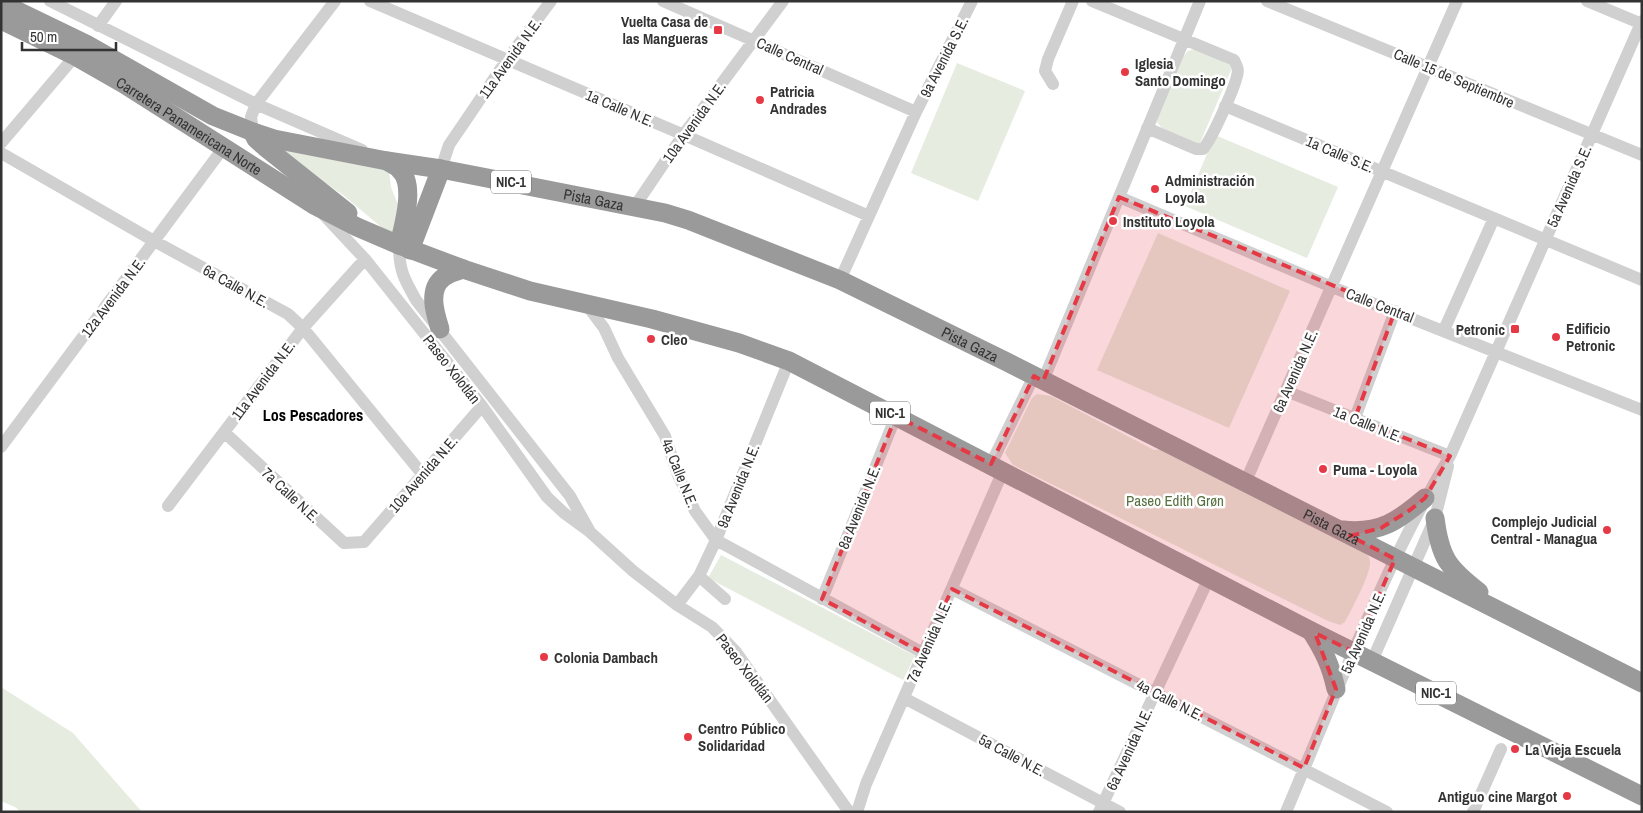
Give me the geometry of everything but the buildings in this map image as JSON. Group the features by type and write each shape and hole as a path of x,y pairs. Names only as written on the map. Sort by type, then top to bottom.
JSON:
{"highway":[{"name":"Carretera Panamericana Norte","path":"1,3 86,44 213,116 253,132"},
{"name":"Carretera Panamericana Norte","path":"1,20 75,56 124,84 314,205 377,236"},
{"name":"Pista Gaza","path":"253,132 274,139 387,161 441,169 636,206 688,220 840,280 1039,378 1642,683"},
{"path":"253,132 256,139 265,147 377,236"},
{"path":"387,161 401,170 406,179 408,197 405,248"},
{"path":"405,248 441,169"},
{"name":"NIC-1","path":"377,236 463,269 530,290 661,321 739,343 789,361 998,467 1311,631 1642,796"},
{"path":"440,330 434,307 436,286 444,277 463,269"},
{"path":"1331,526 1362,531 1381,528 1396,520 1425,498"},
{"path":"1435,518 1441,549 1449,565 1460,577 1514,618"},
{"path":"1311,631 1321,645 1331,667 1336,689"}],"street":[{"path":"50,1 256,104 387,161"},
{"path":"98,26 116,1"},
{"path":"253,132 251,117 256,104 335,1"},
{"name":"1a Calle N.E.","path":"370,1 869,216"},
{"name":"11a Avenida N.E.","path":"441,169 449,145 506,61 551,1"},
{"name":"Calle Central","path":"663,1 916,112"},
{"name":"10a Avenida N.E.","path":"636,206 684,135 782,1"},
{"name":"9a Avenida S.E.","path":"916,112 972,1"},
{"path":"1053,84 1045,71 1046,65 1073,1"},
{"path":"1092,1 1234,60 1238,68 1237,76 1225,106 1208,144 1203,149 1196,149 1147,128"},
{"name":"7a Avenida N.E.","path":"857,812 866,784 952,589 998,467 1119,197 1200,1"},
{"name":"Calle 15 de Septiembre","path":"1267,1 1642,155"},
{"name":"6a Avenida N.E.","path":"1245,483 1457,1"},
{"path":"1587,1 1641,23"},
{"name":"5a Avenida S.E.","path":"1496,351 1641,23"},
{"path":"1,143 75,56"},
{"name":"1a Calle S.E.","path":"1225,106 1642,280"},
{"path":"840,280 916,112"},
{"name":"12a Avenida N.E.","path":"1,447 224,147"},
{"name":"6a Calle N.E.","path":"1,153 154,241 288,314 303,328 422,475"},
{"name":"Calle Central","path":"1119,197 1332,287 1642,410"},
{"name":"Paseo Xolotlán","path":"314,205 365,259 482,406 547,497 564,513 590,532 633,571 677,605 712,627 736,652 849,812"},
{"path":"1444,330 1494,218"},
{"name":"Paseo Xolotlán","path":"405,248 399,264 416,300 570,496 590,532"},
{"name":"11a Avenida N.E.","path":"168,506 303,328 365,259"},
{"name":"4a Calle N.E.","path":"586,304 604,328 618,358 665,436 678,475 695,511 716,540 923,653"},
{"path":"1355,418 1395,311"},
{"name":"5a Avenida N.E.","path":"1363,656 1395,559 1425,498 1450,456 1496,351"},
{"name":"9a Avenida N.E.","path":"677,605 699,576 716,540 789,361"},
{"name":"1a Calle N.E.","path":"1286,391 1450,456"},
{"name":"10a Avenida N.E.","path":"364,542 482,406"},
{"name":"8a Avenida N.E.","path":"822,599 896,416"},
{"name":"7a Calle N.E.","path":"224,432 344,543 364,542"},
{"name":"5a Avenida N.E.","path":"1286,812 1336,689 1363,656 1413,568 1435,518 1450,456"},
{"path":"699,576 725,600"},
{"name":"6a Avenida N.E.","path":"1101,807 1209,578"},
{"name":"4a Calle N.E.","path":"952,589 1387,812"},
{"name":"5a Calle N.E.","path":"904,698 1101,807 1120,812"},
{"path":"1472,812 1500,749"}],"highlighted area":[{"path":"1119,197 1395,311 1355,418 1450,456 1425,498 1410,510 1381,528 1350,536 1395,559 1354,652 1315,633 1336,689 1304,768 952,589 923,653 822,599 896,416 991,464 1034,376 1043,381"}],"green space":[{"path":"1195,49 1230,65 1231,70 1200,143 1195,143 1162,128 1157,122 1158,115 1183,57 1188,51"},
{"path":"957,63 1025,91 978,201 911,173"},
{"path":"1215,135 1338,187 1307,258 1185,206"},
{"path":"278,146 383,167 389,172 391,187 398,205 394,232 391,234 386,231 343,195 278,151"},
{"path":"1158,233 1290,291 1229,428 1097,370"},
{"name":"Paseo Edith Grøn","path":"1037,394 1051,396 1154,450 1168,449 1364,551 1370,562 1369,568 1360,592 1345,622 1340,625 1328,621 1013,465 1005,453 1032,398"},
{"path":"721,555 915,656 903,680 708,578"},
{"path":"1,687 73,733 142,812 21,812 1,801"}],"place":[{"name":"Vuelta Casa de las Mangueras","path":"718,30"},
{"name":"Iglesia Santo Domingo","path":"1125,72"},
{"name":"Patricia Andrades","path":"760,100"},
{"name":"Administración Loyola","path":"1155,189"},
{"name":"Instituto Loyola","path":"1113,221"},
{"name":"Petronic","path":"1515,329"},
{"name":"Edificio Petronic","path":"1556,337"},
{"name":"Cleo","path":"651,339"},
{"name":"Puma - Loyola","path":"1323,469"},
{"name":"Complejo Judicial Central - Managua","path":"1607,530"},
{"name":"Colonia Dambach","path":"544,657"},
{"name":"Centro Público Solidaridad","path":"688,737"},
{"name":"La Vieja Escuela","path":"1515,749"},
{"name":"Antiguo cine Margot","path":"1567,796"}],"district":[{"name":"Los Pescadores","path":"313,415"}]}
